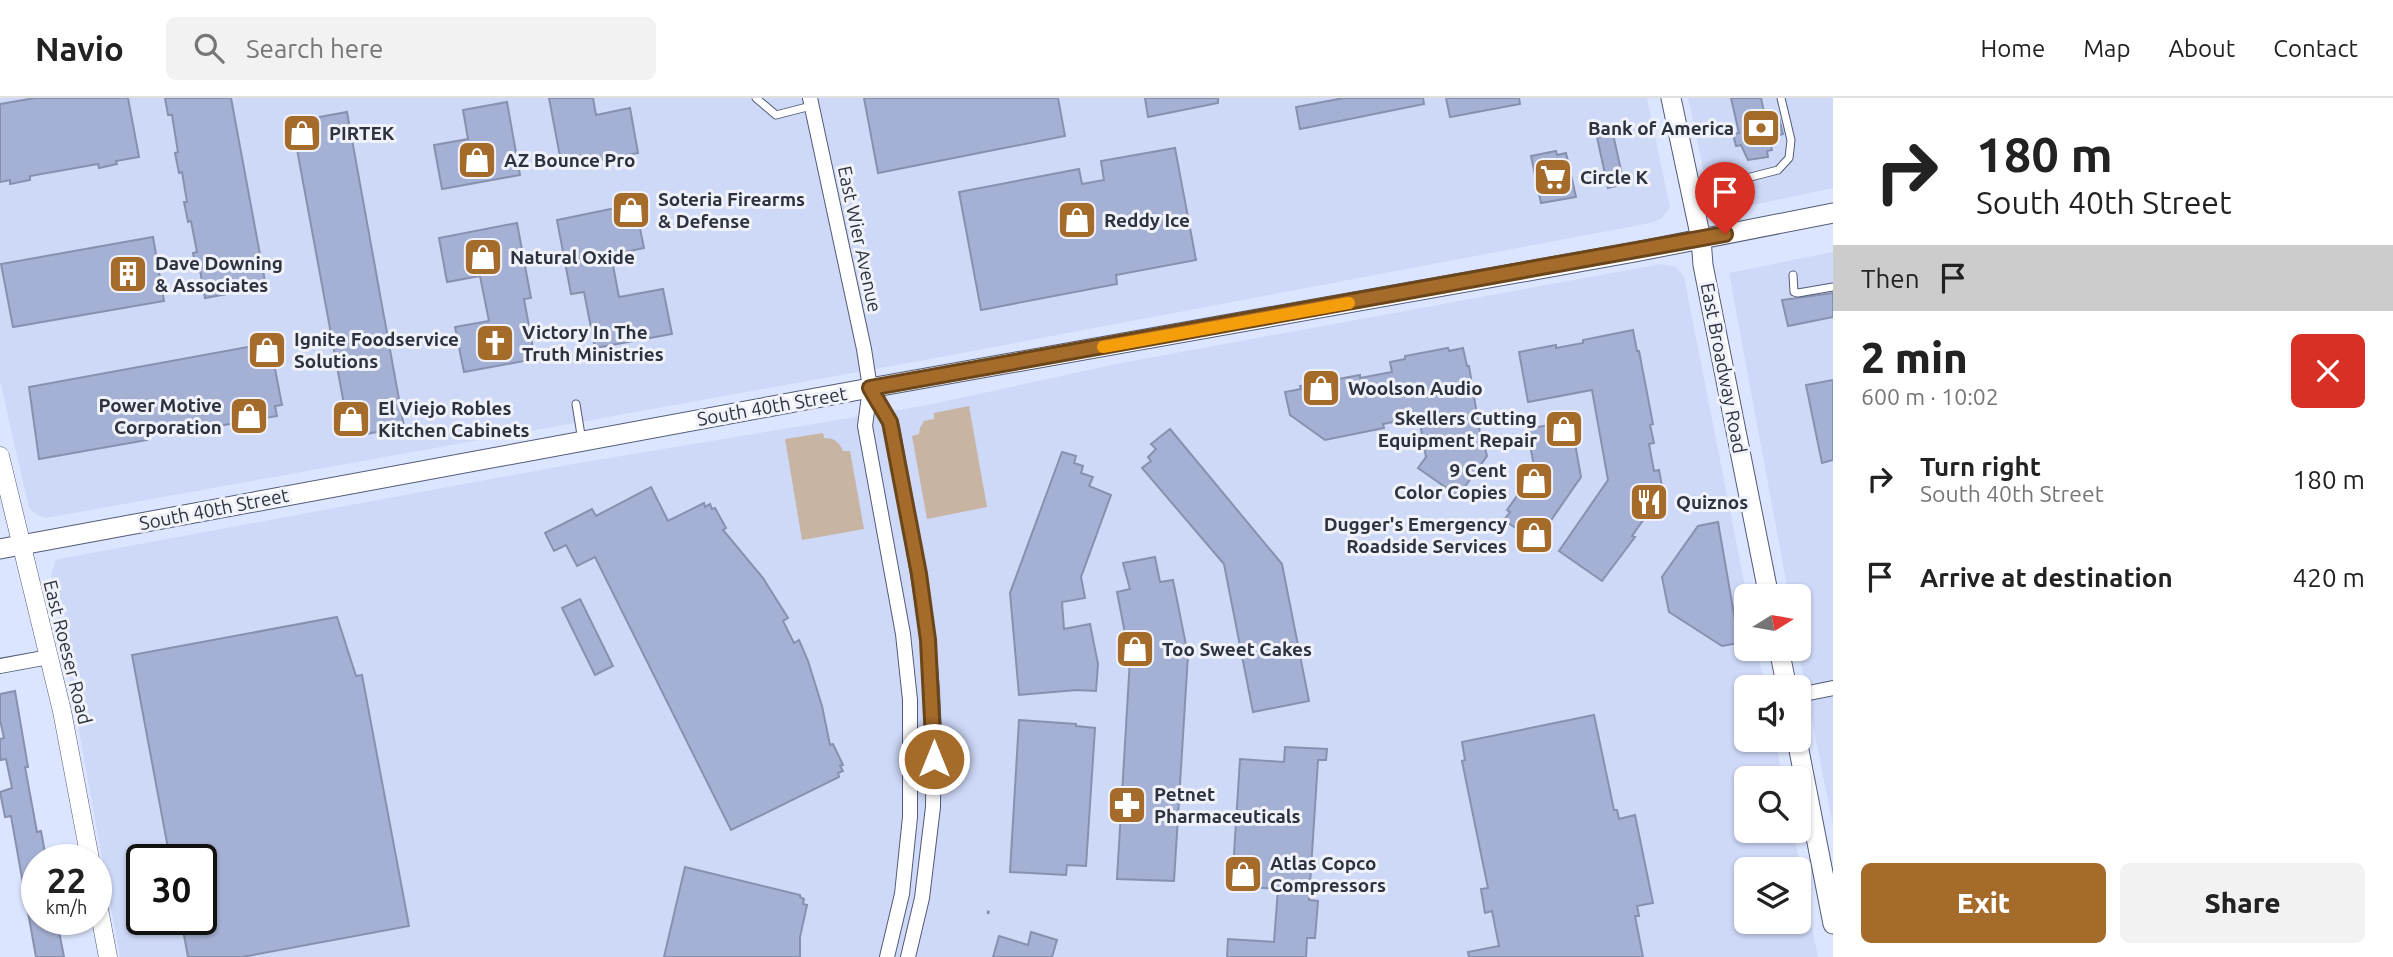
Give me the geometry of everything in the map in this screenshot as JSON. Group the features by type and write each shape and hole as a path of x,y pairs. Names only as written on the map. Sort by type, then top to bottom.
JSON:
{"main road":[{"name":"East Broadway Road","path":"1671,98 1701,239 1703,265 1766,584"},
{"name":"South 40th Street","path":"0,549 1833,213"},
{"path":"1799,752 1833,924"}],"street":[{"name":"East Wier Avenue","path":"811,102 870,388"},
{"path":"870,388 865,426 903,634 910,700 910,817 902,894 887,957"},
{"path":"870,388 892,427 919,574 932,691 933,807 922,898 908,957"},
{"name":"East Roeser Road","path":"0,457 62,711 87,844"},
{"path":"0,666 49,657"},
{"path":"1811,693 1833,688"},
{"path":"104,935 108,957"}],"lane":[{"path":"756,98 776,116 811,102"},
{"path":"1730,178 1739,180 1778,170 1789,158 1791,140 1781,98"},
{"path":"1793,275 1794,292 1833,287"},
{"path":"576,404 582,442"}],"path":[{"path":"988,914 989,908"}],"shaded area":[{"path":"0,98 1647,98 1670,208 1661,219 1650,223 941,357 46,518 29,508 0,381"},
{"path":"1688,98 1833,98 1833,188 1734,209 1723,210 1715,206 1710,200"},
{"path":"1833,252 1833,826 1811,715 1811,675 1803,675 1801,662 1811,662 1811,584 1787,584 1729,273"},
{"path":"1661,264 1676,267 1684,277 1744,584 1734,584 1734,662 1760,662 1762,675 1734,675 1734,752 1777,752 1780,766 1734,766 1734,843 1795,843 1798,857 1734,857 1734,934 1811,934 1811,922 1818,957 120,957 112,913 112,844 100,844 51,576 55,562 59,559 567,465 928,405 1121,363"},
{"path":"969,406 987,507 927,519 912,436 919,434 924,421 934,419 934,413"},
{"path":"823,433 824,438 836,441 843,451 850,451 864,529 802,540 785,439"}],"building":[{"path":"35,98 128,98 139,157 116,161 117,164 99,168 98,164 30,176 30,180 10,184 10,180 0,182 0,104"},
{"path":"165,98 231,98 266,287 205,298 200,270 196,270 193,253 197,252 184,202 187,202 182,172 179,173 175,153 178,152 172,115 168,115"},
{"path":"549,98 593,98 596,115 630,108 638,153 562,167"},
{"path":"864,98 1058,98 1065,136 878,173"},
{"path":"1145,98 1218,98 1218,103 1148,117"},
{"path":"1344,98 1423,98 1424,104 1300,129 1296,107"},
{"path":"1446,98 1519,98 1520,104 1450,117"},
{"name":"Bank of America","path":"1731,98 1761,98 1765,117 1778,114 1783,134 1769,138 1772,150 1767,151 1768,157 1748,160 1741,145 1736,146 1733,134 1739,133"},
{"name":"AZ Bounce Pro","path":"507,102 520,175 442,189 434,145 468,139 463,110"},
{"path":"347,112 404,427 350,437 292,122"},
{"name":"Circle K","path":"1613,134 1624,184 1608,188 1597,137"},
{"name":"Reddy Ice","path":"1175,148 1196,260 1116,275 1117,284 981,310 959,192 1079,169 1082,184 1104,180 1101,161"},
{"name":"Circle K","path":"1556,151 1557,155 1566,153 1576,197 1541,203 1531,156"},
{"path":"635,204 644,248 611,255 619,297 663,289 672,334 595,348 584,292 571,294 557,220"},
{"path":"517,223 531,298 524,299 535,359 464,372 455,327 489,321 480,276 447,282 439,238"},
{"path":"153,237 164,301 13,327 1,264"},
{"path":"1833,293 1833,317 1788,326 1782,300"},
{"path":"1633,330 1653,424 1650,425 1654,443 1649,444 1654,471 1659,470 1663,492 1632,536 1635,537 1602,581 1559,551 1608,480 1592,390 1528,402 1519,352 1583,343 1583,340"},
{"path":"270,343 282,405 275,406 277,416 178,433 176,424 151,428 145,431 147,440 39,459 29,387"},
{"path":"1448,348 1449,351 1463,348 1469,366 1481,439 1487,456 1458,496 1418,468 1426,457 1419,417 1383,424 1384,428 1325,440 1290,415 1285,392 1301,389 1300,386 1392,372 1390,362 1405,359 1405,356"},
{"path":"1833,380 1833,460 1822,463 1806,385"},
{"path":"1571,421 1581,477 1536,542 1504,520 1510,512 1507,510 1535,471 1527,429"},
{"path":"1170,429 1282,564 1309,701 1253,712 1224,564 1142,468 1151,461 1148,457 1156,449 1151,444"},
{"path":"1062,452 1076,456 1074,463 1083,466 1081,473 1093,477 1089,486 1111,495 1081,577 1085,598 1062,602 1064,629 1090,624 1098,664 1096,691 1019,695 1010,593"},
{"path":"651,487 668,521 704,503 705,507 710,504 712,509 715,508 726,528 723,530 763,578 788,618 783,621 794,643 799,640 822,706 830,745 833,744 843,765 840,766 843,771 838,773 839,777 731,830 595,557 577,566 566,545 554,551 545,533 592,509 596,516"},
{"path":"1718,522 1734,614 1734,644 1722,646 1669,612 1662,577 1698,526"},
{"path":"1155,557 1160,582 1173,580 1188,655 1174,881 1117,879 1130,659 1117,592 1130,589 1123,563"},
{"path":"580,599 613,666 595,675 562,608"},
{"path":"337,617 356,676 362,675 409,926 242,957 188,957 184,935 217,935 217,844 167,844 132,655"},
{"path":"15,691 37,832 41,831 43,844 21,844 21,872 11,816 5,817 0,792 12,788 6,759 1,760 0,755 0,739 4,738 0,720 0,694"},
{"path":"1594,715 1614,810 1617,810 1619,819 1635,815 1653,903 1637,906 1639,916 1635,916 1643,957 1469,957 1468,952 1499,946 1492,911 1485,913 1481,889 1488,888 1462,761 1465,760 1462,742"},
{"path":"1019,720 1095,728 1086,866 1067,865 1066,875 1010,872"},
{"path":"1285,747 1327,749 1326,760 1318,760 1309,900 1318,901 1315,938 1307,938 1306,957 1227,957 1228,939 1274,942 1278,889 1232,886 1240,759 1284,762"},
{"path":"685,867 800,895 804,899 803,904 807,905 800,937 800,957 664,957"},
{"path":"1031,932 1057,940 1052,957 993,957 999,936 1028,945"},
{"path":"32,935 60,935 64,957 36,957"}],"slow traffic":[{"path":"1103,347 1349,303"}],"place":[{"name":"Bank of America","path":"1761,128"},
{"name":"PIRTEK","path":"302,133"},
{"name":"AZ Bounce Pro","path":"477,160"},
{"name":"Circle K","path":"1553,177"},
{"name":"Soteria Firearms & Defense","path":"631,210"},
{"name":"Reddy Ice","path":"1077,220"},
{"name":"Natural Oxide","path":"483,257"},
{"name":"Dave Downing & Associates","path":"128,274"},
{"name":"Victory In The Truth Ministries","path":"495,343"},
{"name":"Ignite Foodservice Solutions","path":"267,350"},
{"name":"Woolson Audio","path":"1321,388"},
{"name":"Power Motive Corporation","path":"249,416"},
{"name":"El Viejo Robles Kitchen Cabinets","path":"351,419"},
{"name":"Skellers Cutting Equipment Repair","path":"1564,429"},
{"name":"9 Cent Color Copies","path":"1534,481"},
{"name":"Quiznos","path":"1649,502"},
{"name":"Dugger's Emergency Roadside Services","path":"1534,535"},
{"name":"Too Sweet Cakes","path":"1135,649"},
{"name":"Petnet Pharmaceuticals","path":"1127,805"},
{"name":"Atlas Copco Compressors","path":"1243,874"}],"route":[{"path":"934,759 928,640 919,574 890,422 870,388 1725,234"}]}
